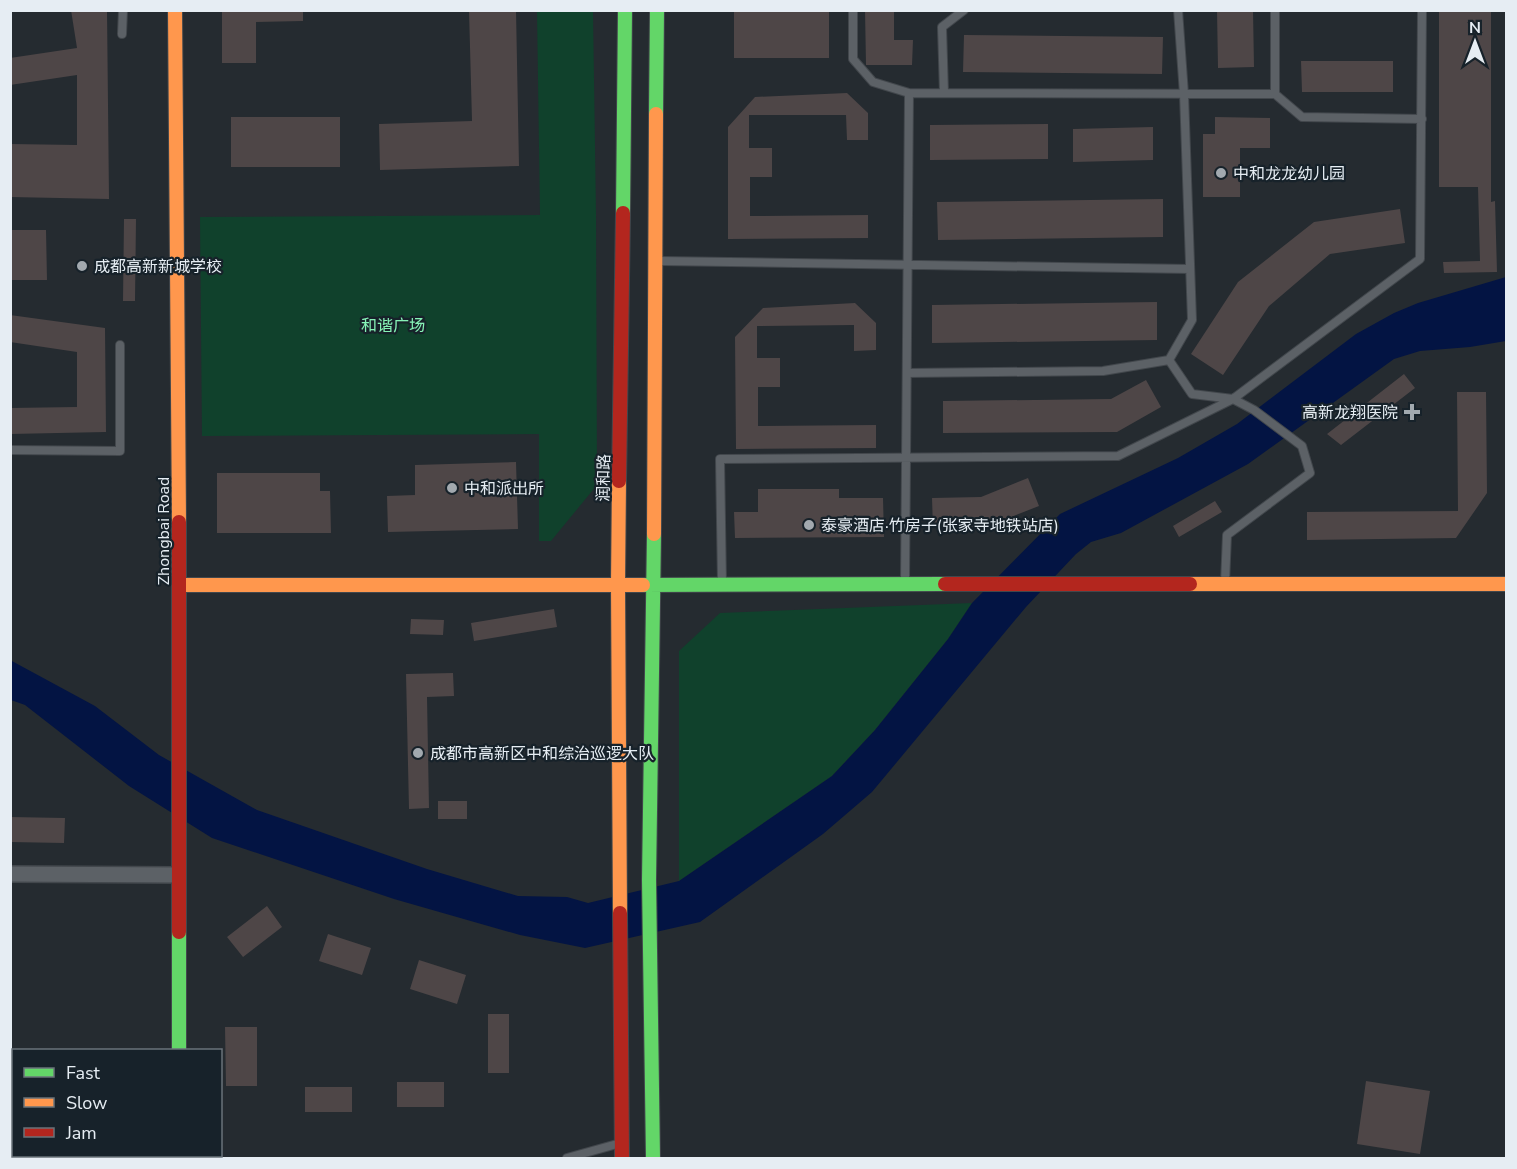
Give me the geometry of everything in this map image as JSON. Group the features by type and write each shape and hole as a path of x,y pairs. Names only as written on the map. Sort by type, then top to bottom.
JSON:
{"street":[{"name":"Zhongbai Road","path":"175,10 180,585 179,1049"},
{"name":"润和路","path":"622,1158 618,585 625,10"},
{"path":"652,1158 649,880 654,585 657,10"},
{"path":"180,585 1506,584"},
{"path":"10,874 178,875"}],"lane":[{"path":"122,34 123,10"},
{"path":"853,10 852,59 873,82 909,93 1275,94 1302,117 1422,119"},
{"path":"944,93 942,27 964,10"},
{"path":"1169,360 1192,320 1184,94 1178,10"},
{"path":"1275,10 1275,94"},
{"path":"722,585 720,459 1118,456 1233,399 1420,259 1422,10"},
{"path":"905,585 909,93"},
{"path":"655,261 1190,269"},
{"path":"10,450 120,451 120,345"},
{"path":"907,373 1103,371 1169,360"},
{"path":"1169,360 1192,394 1233,399 1254,410 1302,446 1310,472 1227,535 1225,584"},
{"path":"567,1158 622,1143"}],"green space":[{"name":"和谐广场","path":"537,11 593,11 597,485 551,541 539,541 539,434 202,436 200,217 540,215"},
{"path":"972,603 948,639 875,730 832,776 679,881 679,651 720,613"}],"water":[{"path":"1506,277 1506,341 1470,347 1420,351 1394,359 1248,464 1121,533 1091,542 1076,554 1026,607 872,792 823,834 700,922 585,948 520,935 394,899 212,838 129,786 25,705 11,700 10,660 95,706 159,755 257,810 427,869 518,896 567,897 588,903 679,881 832,776 875,730 948,639 972,603 1060,514 1178,458 1237,424 1356,334 1394,313 1418,303"}],"building":[{"path":"71,10 107,10 109,199 10,197 10,144 77,145 77,75 10,85 10,58 77,48"},
{"path":"222,10 303,10 303,21 256,22 256,63 222,63"},
{"path":"469,10 516,10 519,166 380,170 379,124 472,121"},
{"path":"734,10 829,10 829,58 734,58"},
{"path":"865,10 894,10 894,40 913,40 912,65 866,65"},
{"path":"1217,10 1253,10 1254,67 1218,68"},
{"path":"1439,10 1491,10 1491,202 1495,201 1497,272 1444,273 1443,262 1480,261 1478,187 1439,187"},
{"path":"964,35 1163,37 1162,74 963,72"},
{"path":"1301,61 1393,61 1393,92 1302,92"},
{"path":"847,93 868,113 868,140 847,140 846,115 749,115 749,148 772,148 772,177 750,177 750,216 868,215 868,238 728,239 728,127 755,97"},
{"path":"231,117 340,117 340,167 231,167"},
{"name":"中和龙龙幼儿园","path":"1215,117 1270,118 1270,148 1240,148 1240,197 1203,197 1203,134 1215,134"},
{"path":"1048,124 1048,159 930,160 930,125"},
{"path":"1153,127 1153,160 1073,162 1073,129"},
{"path":"1163,199 1163,237 938,240 937,202"},
{"path":"1400,209 1405,243 1330,254 1269,306 1223,375 1191,354 1238,282 1314,222"},
{"path":"124,219 136,219 135,301 123,301"},
{"path":"10,230 46,230 47,280 10,280"},
{"path":"1157,302 1157,340 932,343 932,305"},
{"path":"855,303 876,323 876,350 854,351 854,325 757,326 757,358 780,358 780,387 758,387 758,426 876,425 876,448 736,449 735,337 763,308"},
{"path":"10,315 105,328 106,432 10,434 10,408 77,407 77,352 10,342"},
{"path":"1404,374 1415,388 1341,445 1327,434"},
{"path":"1146,380 1161,407 1117,432 943,433 943,401 1111,399"},
{"path":"1457,392 1486,392 1487,493 1456,538 1307,540 1307,512 1458,511"},
{"path":"516,462 518,529 388,532 387,496 415,495 415,465"},
{"path":"217,473 320,473 320,491 330,491 331,533 217,533"},
{"path":"1028,478 1039,506 985,527 933,528 932,498 981,497"},
{"name":"泰豪酒店·竹房子(张家寺地铁站店)","path":"758,489 839,489 839,498 883,498 884,537 735,538 734,512 758,512"},
{"path":"1215,501 1222,512 1179,537 1173,526"},
{"path":"554,609 557,627 474,641 471,623"},
{"path":"411,619 444,620 443,635 410,634"},
{"name":"成都市高新区中和综治巡逻大队","path":"453,673 454,696 427,697 429,808 409,809 406,674"},
{"path":"438,801 467,801 467,819 438,819"},
{"path":"10,817 65,818 64,843 10,842"},
{"path":"267,906 282,927 243,957 227,937"},
{"path":"328,934 371,948 362,975 319,961"},
{"path":"419,960 466,975 457,1004 410,989"},
{"path":"488,1014 509,1014 509,1073 488,1073"},
{"path":"225,1027 257,1027 257,1086 226,1086"},
{"path":"1366,1081 1430,1091 1420,1154 1357,1144"},
{"path":"397,1082 444,1082 444,1107 397,1107"},
{"path":"305,1087 352,1087 352,1112 305,1112"}],"traffic: fast":[{"path":"623,213 625,10"},
{"path":"656,114 657,10"},
{"path":"653,1158 649,880 654,534"},
{"path":"643,585 945,584"},
{"path":"179,932 179,1049"}],"traffic: slow":[{"path":"175,10 179,522"},
{"path":"654,534 656,114"},
{"path":"619,481 620,913"},
{"path":"1190,584 1506,584"},
{"path":"180,585 643,585"}],"traffic: jam":[{"path":"619,481 623,213"},
{"path":"179,522 179,932"},
{"path":"945,584 1190,584"},
{"path":"620,913 622,1158"}],"place":[{"name":"中和龙龙幼儿园","path":"1221,173"},
{"name":"成都高新新城学校","path":"82,266"},
{"name":"高新龙翔医院","path":"1412,412"},
{"name":"中和派出所","path":"452,488"},
{"name":"泰豪酒店·竹房子(张家寺地铁站店)","path":"809,525"},
{"name":"成都市高新区中和综治巡逻大队","path":"418,753"}]}
